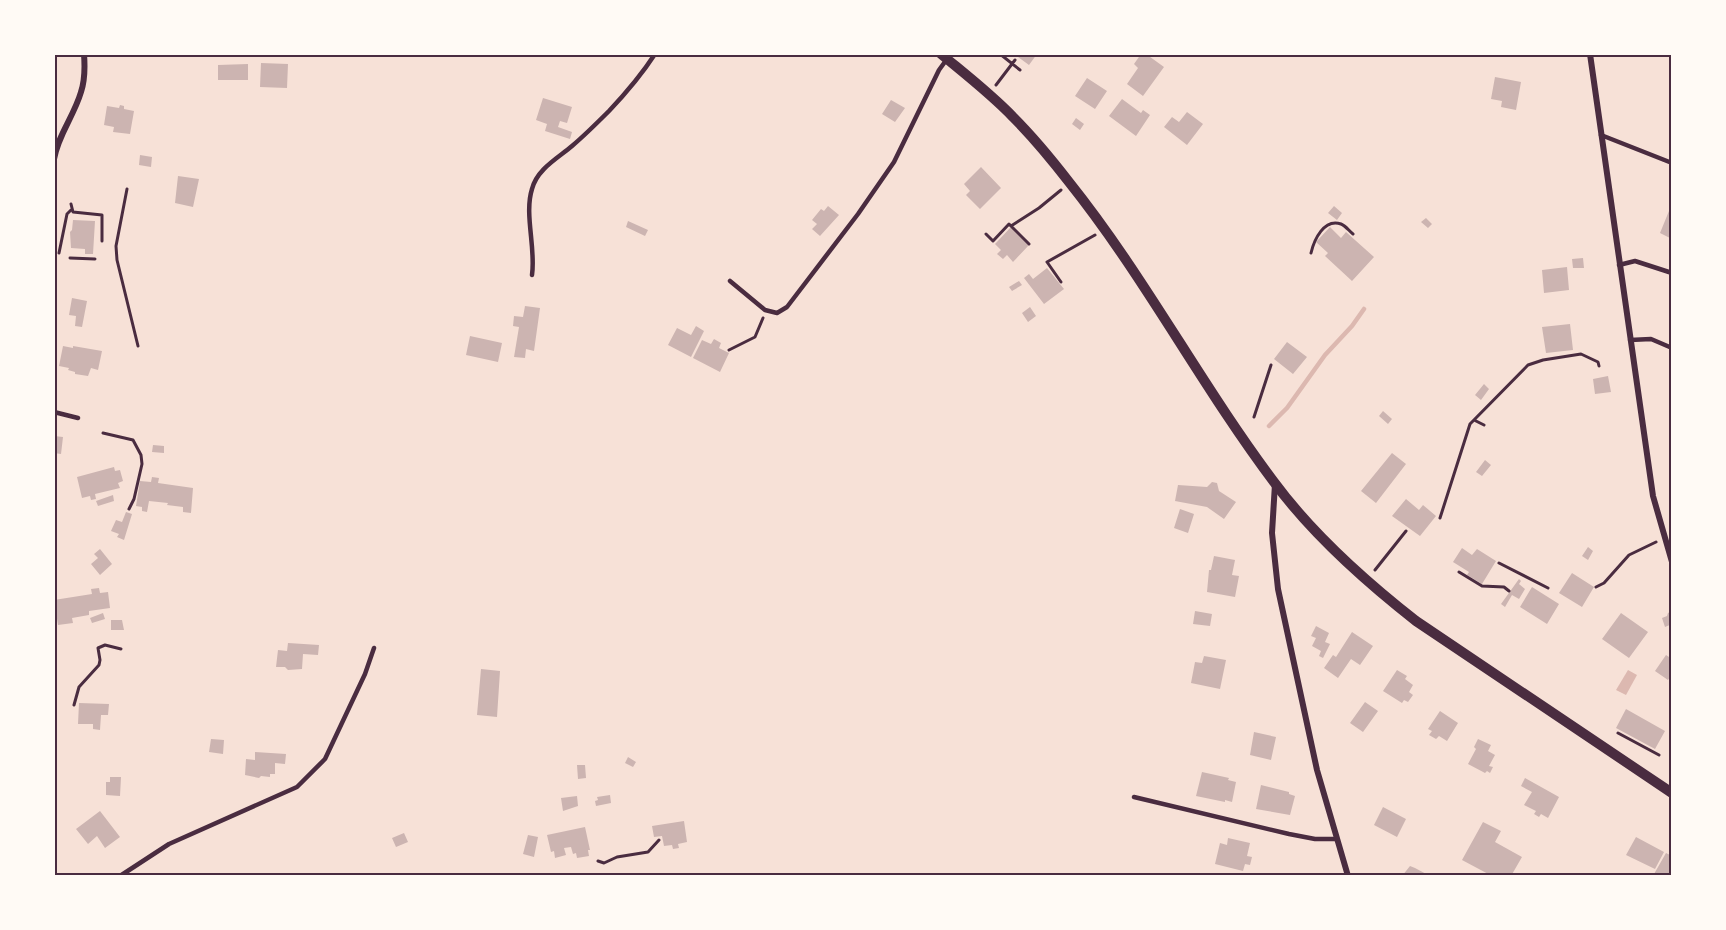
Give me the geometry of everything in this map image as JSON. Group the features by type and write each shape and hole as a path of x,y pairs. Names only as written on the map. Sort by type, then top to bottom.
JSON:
{"street":[{"path":"54,159 58,144 82,90 85,74 84,54"},
{"path":"1590,54 1653,496 1670,545 1672,562"},
{"path":"944,57 1014,117 1069,182 1151,295 1202,377 1275,484 1326,542 1416,621 1672,793"},
{"path":"1275,484 1272,533 1278,589 1317,770 1335,839 1348,876"}],"lane":[{"path":"532,276 533,254 529,201 533,183 544,168 573,145 608,111 634,83 655,54"},
{"path":"730,281 765,310 777,313 787,307 889,170 944,57"},
{"path":"1601,135 1672,162"},
{"path":"1619,265 1635,261 1657,266 1672,273"},
{"path":"1630,340 1651,339 1672,348"},
{"path":"54,412 78,418"},
{"path":"120,876 169,844 231,815 290,792 304,781 325,759 365,674 374,648"},
{"path":"1134,797 1298,836 1335,839"}],"path":[{"path":"1000,54 1020,70"},
{"path":"1001,80 1015,60"},
{"path":"127,189 116,246 117,260 138,346"},
{"path":"986,234 993,241 1009,224 1011,226 1058,193"},
{"path":"59,253 71,204"},
{"path":"71,210 75,213 102,215 102,241"},
{"path":"1311,253 1314,240 1328,225 1333,223 1344,226 1353,234"},
{"path":"1011,226 1029,243"},
{"path":"1061,282 1047,262 1089,238"},
{"path":"70,258 94,259"},
{"path":"729,350 755,337 764,316"},
{"path":"1440,518 1470,424 1528,365 1543,360 1581,354 1598,362 1599,366"},
{"path":"1254,417 1270,365"},
{"path":"1474,420 1484,424"},
{"path":"103,434 133,440 143,459 134,499 129,509"},
{"path":"1377,566 1407,531"},
{"path":"1596,587 1604,583 1629,555 1648,545"},
{"path":"1499,562 1548,588"},
{"path":"1460,572 1482,586 1504,587 1509,591"},
{"path":"74,705 79,687 99,665 98,648 105,645 121,649"},
{"path":"1618,732 1659,755"},
{"path":"598,861 604,863 617,857 648,852 659,840"}],"shaded area":[{"path":"1628,670 1637,675 1626,695 1616,690"}],"building":[{"path":"1014,54 1037,54 1029,65"},
{"path":"1141,54 1146,54 1164,67 1143,96 1127,84 1138,68 1134,64"},
{"path":"261,63 288,64 287,88 260,87"},
{"path":"248,64 248,80 218,80 218,65"},
{"path":"1495,77 1521,82 1516,110 1501,107 1502,101 1491,99"},
{"path":"1087,78 1107,91 1095,109 1075,96"},
{"path":"543,98 572,107 567,123 560,121 558,127 572,132 570,139 545,131 547,124 536,120"},
{"path":"1122,99 1141,113 1143,110 1150,115 1136,136 1109,116"},
{"path":"891,100 905,108 895,122 882,114"},
{"path":"120,105 124,106 124,109 134,111 130,134 113,132 114,127 104,125 107,106 119,108"},
{"path":"1187,112 1203,124 1187,145 1164,127 1172,117 1179,122"},
{"path":"1076,118 1084,124 1080,130 1072,124"},
{"path":"140,155 152,157 151,167 139,165"},
{"path":"981,167 1001,188 980,209 966,195 970,191 964,184"},
{"path":"178,176 199,179 193,207 175,203"},
{"path":"828,206 839,215 820,236 812,229 817,224 812,220 821,209 824,211"},
{"path":"1334,206 1342,213 1337,220 1328,213"},
{"path":"1669,211 1672,213 1672,239 1660,233"},
{"path":"1426,218 1432,224 1428,228 1421,222"},
{"path":"73,220 95,221 93,254 85,254 85,249 71,248 70,232"},
{"path":"628,221 648,230 645,236 626,227"},
{"path":"1011,227 1029,245 1013,262 1007,255 1003,259 997,254 1001,250 995,244"},
{"path":"1330,227 1341,238 1346,232 1374,257 1352,281 1325,256 1328,253 1316,242"},
{"path":"1583,258 1584,268 1573,268 1572,259"},
{"path":"1567,267 1569,290 1544,293 1542,270"},
{"path":"1047,268 1064,289 1044,304 1024,278 1029,274 1033,279"},
{"path":"1019,281 1022,285 1012,291 1009,287"},
{"path":"72,298 87,301 82,327 75,326 76,316 69,315"},
{"path":"525,306 540,308 534,351 526,349 525,358 514,357 519,327 513,326 514,316 523,317"},
{"path":"1030,307 1036,316 1028,322 1022,313"},
{"path":"1570,324 1573,350 1546,353 1542,327"},
{"path":"696,326 704,331 691,357 668,345 677,328 691,335"},
{"path":"470,336 502,343 498,362 466,355"},
{"path":"714,339 721,343 719,348 729,353 720,372 693,358 702,340 711,344"},
{"path":"1287,342 1307,357 1293,374 1274,359"},
{"path":"63,346 102,351 98,370 91,368 88,376 75,374 68,370 69,368 59,366"},
{"path":"1608,376 1611,392 1595,394 1593,379"},
{"path":"1484,384 1489,389 1481,400 1475,395"},
{"path":"1383,411 1392,419 1388,424 1379,416"},
{"path":"54,436 63,437 61,454 54,453"},
{"path":"153,445 164,446 164,453 152,452"},
{"path":"1392,453 1406,464 1376,503 1361,491"},
{"path":"1485,460 1491,465 1482,476 1476,472"},
{"path":"114,467 115,471 120,470 123,481 118,483 120,488 95,494 96,499 91,500 90,496 82,498 77,477"},
{"path":"152,477 159,478 158,483 193,488 191,513 183,512 183,507 167,505 168,503 149,501 147,512 142,511 142,507 136,506 140,481 151,482"},
{"path":"1212,482 1217,483 1219,491 1236,502 1224,519 1207,507 1175,501 1178,485 1207,487"},
{"path":"113,495 114,501 98,506 96,501"},
{"path":"1406,499 1419,510 1423,505 1436,516 1420,536 1392,516"},
{"path":"1180,509 1194,514 1188,533 1174,528"},
{"path":"126,512 132,514 124,540 117,537 119,534 111,531 116,520 122,522"},
{"path":"1588,547 1593,551 1588,560 1582,556"},
{"path":"1462,548 1472,555 1477,549 1496,561 1482,584 1467,575 1469,572 1453,562"},
{"path":"100,549 112,564 100,575 91,564 98,558 94,554"},
{"path":"1214,556 1235,560 1232,575 1239,576 1235,597 1207,592 1209,570 1211,570"},
{"path":"1572,573 1594,587 1582,607 1559,593"},
{"path":"1519,579 1521,581 1519,584 1525,589 1519,599 1512,595 1505,607 1501,604"},
{"path":"1532,587 1559,604 1547,624 1520,607"},
{"path":"99,588 100,593 108,592 110,608 89,611 89,615 72,618 73,623 58,625 54,600 92,594 91,589"},
{"path":"1195,611 1212,614 1210,626 1193,624"},
{"path":"103,613 105,619 92,623 90,618"},
{"path":"1621,613 1648,632 1629,658 1602,639"},
{"path":"1672,613 1672,624 1665,627 1662,618"},
{"path":"111,620 122,620 124,630 111,630"},
{"path":"1316,626 1329,633 1325,642 1330,644 1323,658 1319,656 1321,651 1312,646 1316,638 1311,636"},
{"path":"1352,632 1373,646 1360,665 1351,659 1338,678 1324,668 1333,655 1336,657"},
{"path":"288,643 319,645 318,655 303,654 302,669 288,670 285,667 276,667 278,650 287,651"},
{"path":"1666,655 1672,659 1672,674 1668,680 1655,671"},
{"path":"1204,656 1226,660 1220,689 1191,683 1195,662 1202,663"},
{"path":"481,669 500,671 497,717 477,715"},
{"path":"1397,670 1407,676 1405,679 1413,685 1409,692 1413,695 1408,702 1404,700 1402,703 1383,691"},
{"path":"1365,702 1378,711 1363,732 1350,723"},
{"path":"79,703 109,704 108,715 101,715 100,730 93,729 93,724 78,724"},
{"path":"1626,709 1665,731 1655,749 1616,728"},
{"path":"1440,711 1458,723 1447,741 1439,736 1436,739 1429,735 1432,731 1428,729"},
{"path":"1254,732 1276,737 1271,760 1250,755"},
{"path":"211,739 224,740 223,754 209,752"},
{"path":"1478,739 1491,745 1488,751 1495,755 1489,766 1493,767 1490,773 1487,771 1485,773 1468,764 1476,749 1474,747"},
{"path":"255,752 286,754 285,764 275,763 275,774 270,774 270,777 261,776 259,778 245,775 246,759 255,760"},
{"path":"628,757 636,762 633,767 625,763"},
{"path":"577,765 585,765 586,778 578,779"},
{"path":"1202,772 1229,778 1228,780 1236,782 1232,802 1196,796"},
{"path":"110,777 121,777 120,796 106,795 106,782 110,782"},
{"path":"1525,778 1559,797 1548,818 1541,814 1539,817 1534,814 1536,811 1524,805 1532,792 1521,786"},
{"path":"1261,785 1289,792 1295,796 1290,815 1256,809"},
{"path":"610,795 611,803 596,806 597,797"},
{"path":"577,796 578,806 563,811 561,798"},
{"path":"1383,807 1406,819 1397,837 1374,825"},
{"path":"100,811 120,837 105,848 97,836 88,844 76,829"},
{"path":"684,821 687,842 678,844 679,848 673,849 672,845 664,846 662,836 654,837 652,826"},
{"path":"1483,822 1501,831 1495,842 1522,857 1511,876 1492,876 1462,860"},
{"path":"585,827 590,850 588,850 589,856 577,858 571,847 564,848 566,855 555,858 554,851 551,852 547,835"},
{"path":"404,833 408,842 396,847 392,838"},
{"path":"528,835 538,837 534,857 523,854"},
{"path":"1636,837 1664,852 1655,869 1626,855"},
{"path":"1228,838 1250,843 1247,856 1252,857 1250,865 1245,864 1243,871 1215,864 1220,843 1227,845"},
{"path":"1666,853 1672,856 1672,876 1657,876 1654,874"},
{"path":"1410,866 1415,868 1430,876 1402,876"}],"waterway":[{"path":"1269,426 1287,408 1325,355 1352,326 1364,309"}]}
